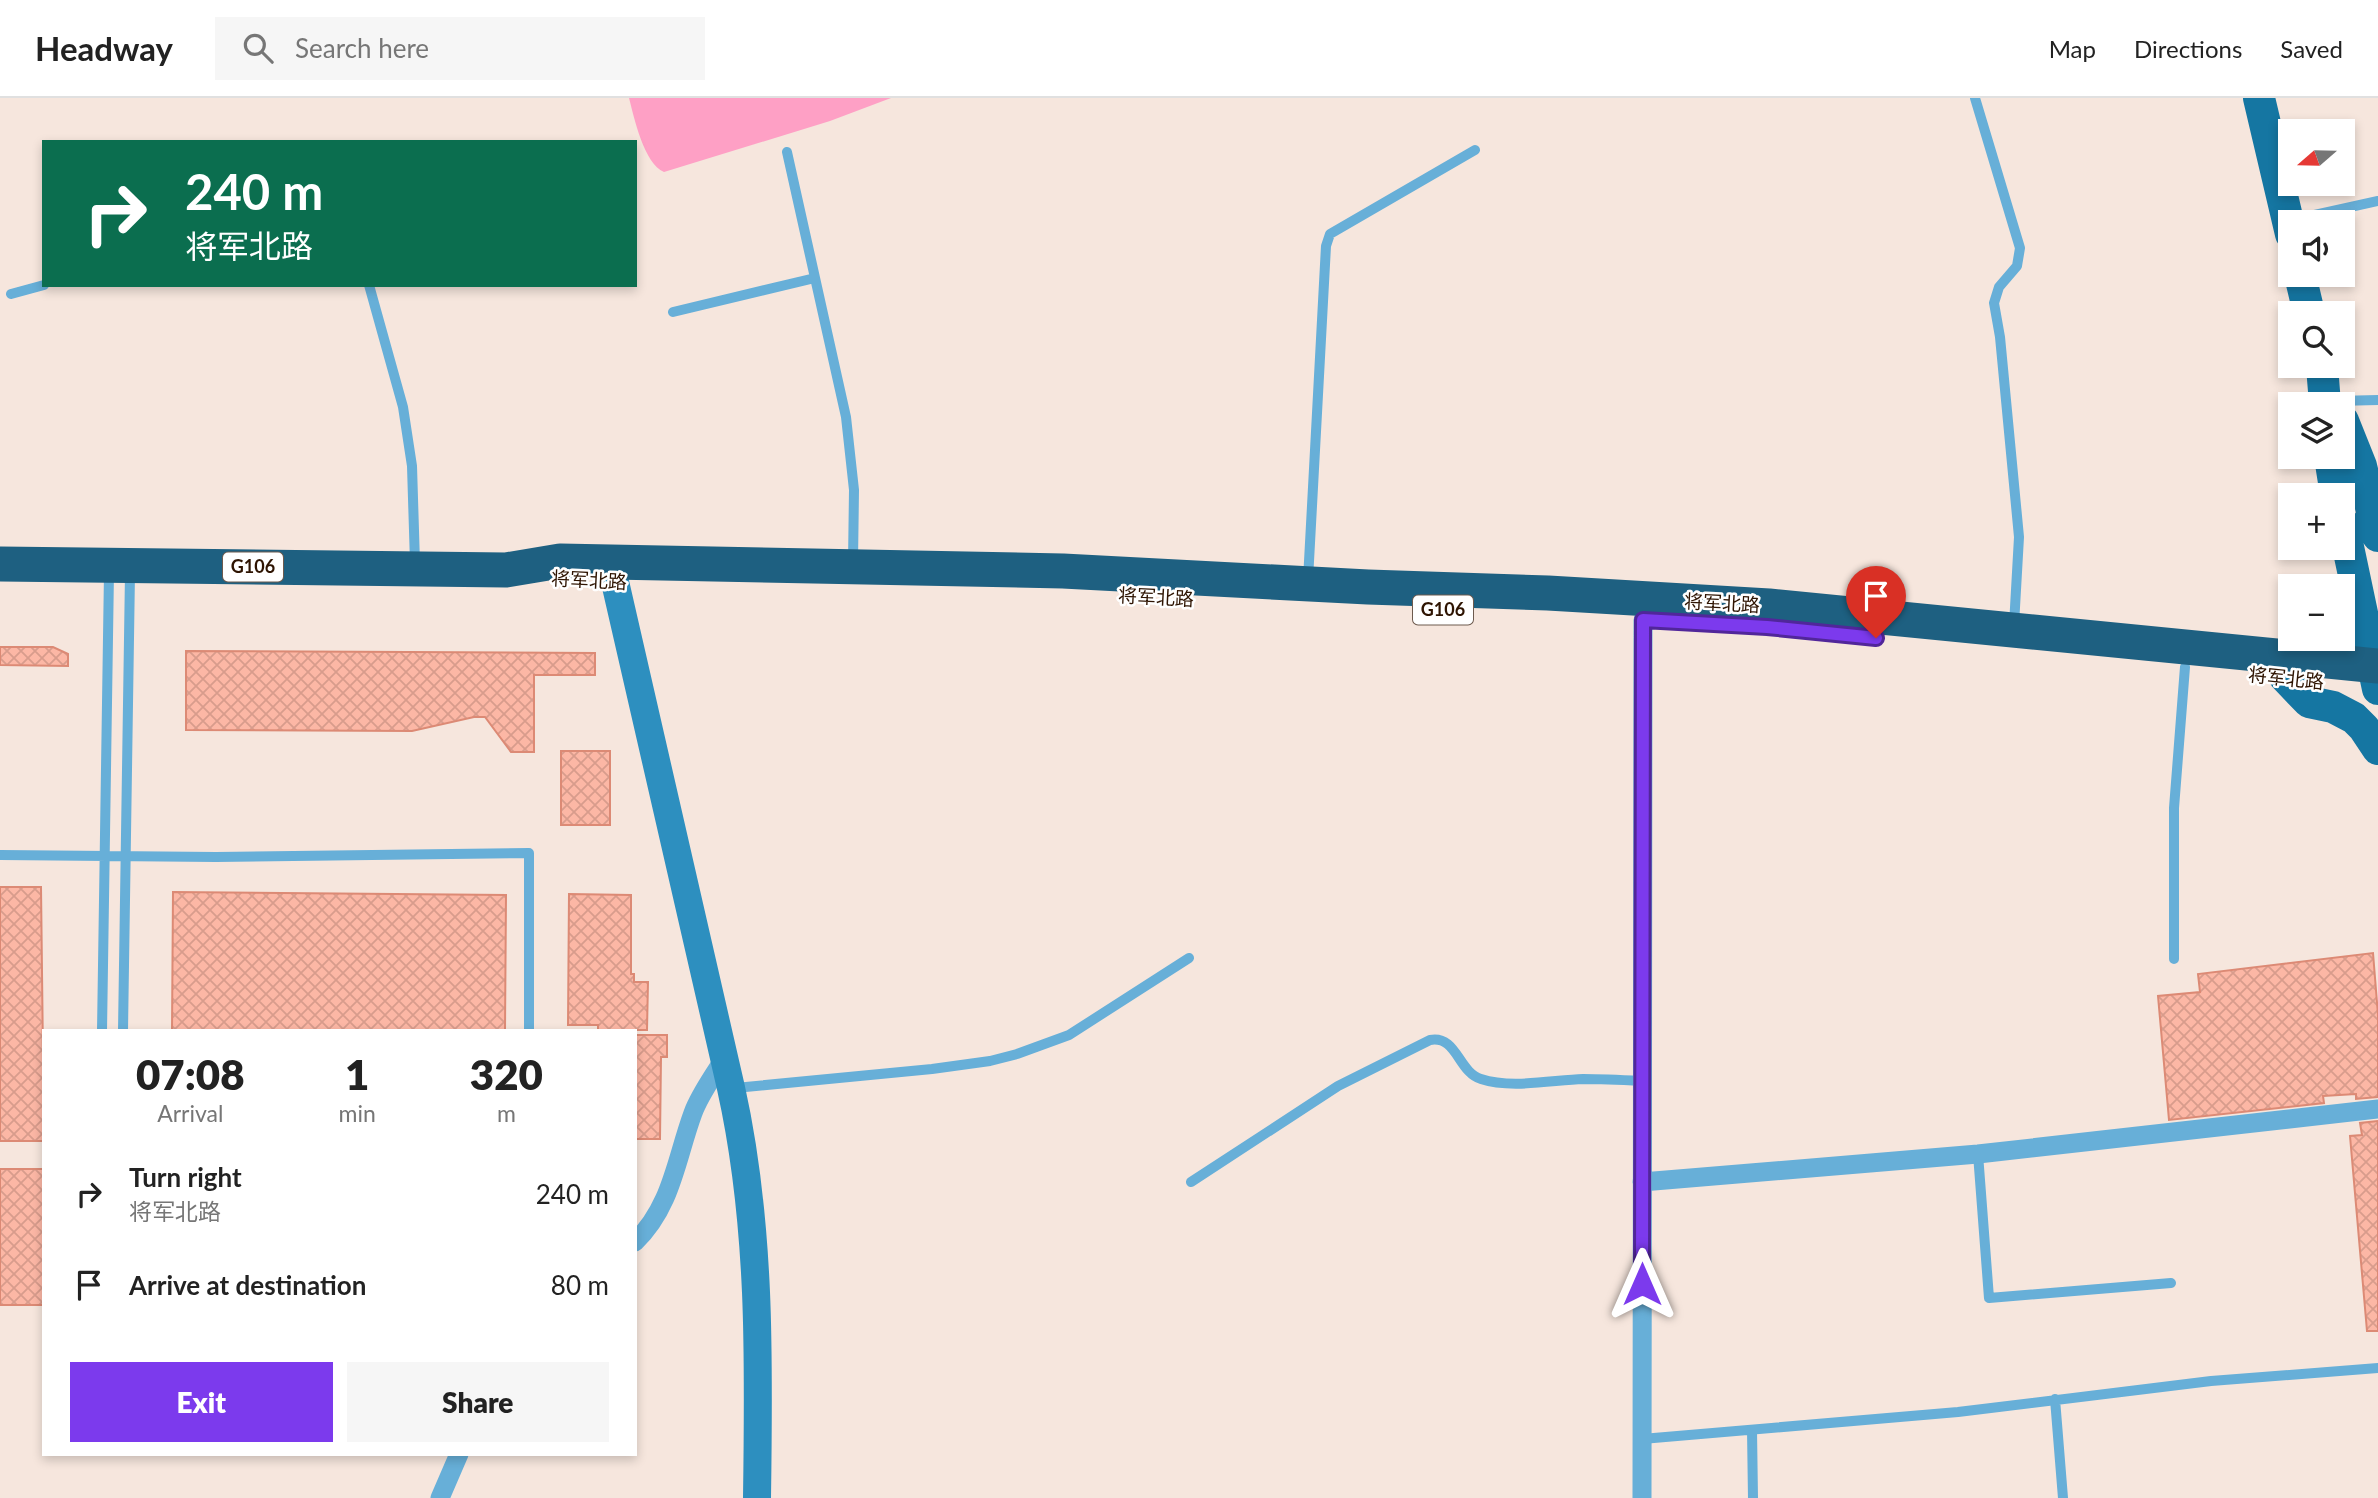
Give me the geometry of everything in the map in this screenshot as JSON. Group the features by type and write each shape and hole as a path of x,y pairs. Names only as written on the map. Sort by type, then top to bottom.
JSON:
{"highway":[{"name":"将军北路","path":"506,570 559,561 1063,570 1307,584 1548,593 1769,606 2014,629 2377,679"},
{"name":"G106","path":"0,564 506,570"},
{"name":"将军北路","path":"506,570 559,582 1062,592 1643,620 1767,627 2185,667 2281,666"}],"main road":[{"path":"2259,98 2285,210"},
{"path":"2355,453 2361,466 2378,536"},
{"path":"2352,560 2377,679"},
{"path":"615,582 745,1158 757,1302 757,1498"},
{"path":"2355,593 2358,587"},
{"path":"2294,651 2281,666 2309,702 2333,707 2354,718 2378,750"}],"street":[{"path":"1643,620 1643,1498"},
{"path":"637,1240 648,1229 664,1204 694,1110 723,1060"},
{"path":"1642,1182 1978,1154 2378,1109"},
{"path":"440,1498 458,1456"}],"lane":[{"path":"1975,98 2020,248 2017,266 1999,287 1994,303 2000,337 2019,537 2014,629"},
{"path":"1307,584 1326,246 1330,234 1475,150"},
{"path":"786,152 850,443 854,490 853,566"},
{"path":"2347,210 2378,201"},
{"path":"673,312 815,278"},
{"path":"11,294 42,286"},
{"path":"370,287 403,407 412,466 415,569"},
{"path":"2355,404 2378,400"},
{"path":"102,1029 104,856 120,565"},
{"path":"120,565 125,856 123,1029"},
{"path":"2174,960 2174,808 2185,667"},
{"path":"0,855 529,853 529,1029"},
{"path":"731,1088 932,1069 1008,1056 1069,1035 1189,958"},
{"path":"1191,1182 1338,1086 1438,1038 1447,1042 1468,1070 1483,1080 1499,1083 1581,1079 1642,1081"},
{"path":"1978,1154 1989,1298 2171,1283"},
{"path":"1642,1439 1958,1412 2211,1381 2378,1368"},
{"path":"2055,1399 2063,1498"},
{"path":"1752,1430 1753,1498"}],"shaded area":[{"path":"629,98 891,98 830,121 664,172 645,150"}],"building":[{"path":"0,647 53,647 68,654 68,666 0,665"},
{"path":"186,651 595,653 595,675 534,675 534,752 511,752 485,717 412,731 186,730"},
{"path":"561,751 610,751 610,825 561,825"},
{"path":"0,887 41,887 42,1141 0,1141"},
{"path":"173,892 506,895 505,1029 172,1029"},
{"path":"569,894 631,895 631,974 634,974 634,982 648,982 647,1030 568,1025"},
{"path":"2373,953 2378,1015 2378,1097 2356,1099 2356,1094 2323,1096 2324,1103 2169,1120 2158,996 2200,992 2198,974"},
{"path":"637,1035 667,1035 667,1057 661,1057 660,1139 637,1139"},
{"path":"2378,1121 2378,1331 2367,1331 2350,1136 2362,1135 2360,1123"},
{"path":"0,1169 42,1169 42,1305 0,1305"}],"route":[{"path":"1642,1284 1643,620 1767,627 1876,638"}]}
